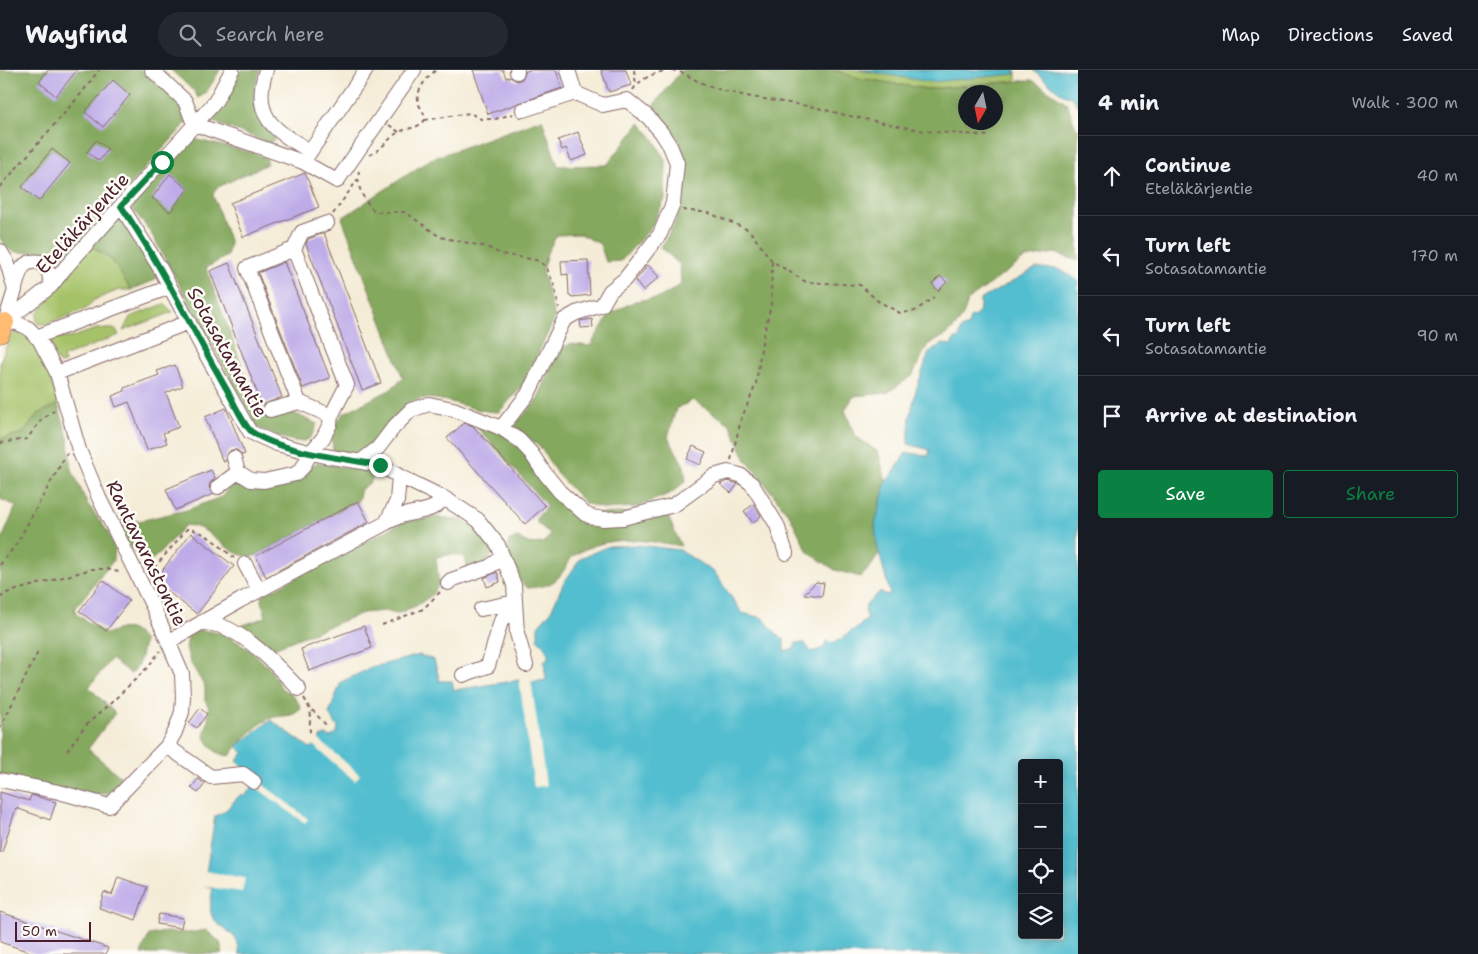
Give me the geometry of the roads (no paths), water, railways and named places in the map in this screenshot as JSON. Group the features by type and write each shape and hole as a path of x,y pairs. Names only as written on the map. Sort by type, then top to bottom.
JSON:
{"street":[{"path":"152,70 185,101 194,124 307,156"},
{"name":"Eteläkärjentie","path":"3,328 51,286 65,268 162,162 214,102 232,70"},
{"path":"266,70 261,92 263,109 271,125 337,181 414,70"},
{"path":"307,156 366,70"},
{"path":"568,70 575,93"},
{"path":"501,428 528,394 564,320 576,313 602,305 610,291 625,279 660,234 673,204 677,163 661,132 627,100 603,106 575,93 523,110"},
{"name":"Sotasatamantie","path":"121,206 142,237 250,432 277,444 380,465 444,498 478,520 498,545 514,585 517,633 526,665"},
{"path":"299,402 246,268 294,249 302,232 327,223"},
{"path":"234,458 238,472 251,480 264,481 296,474 323,438 330,424 331,416 347,385 294,249"},
{"path":"0,251 7,262 15,290"},
{"path":"3,328 23,266 32,260 41,262 49,273 51,286"},
{"path":"36,336 170,287"},
{"path":"57,373 189,322"},
{"name":"Rantavarastontie","path":"3,328 18,323 28,328 36,336 57,373 76,438 99,498 168,642 259,590 386,523 404,515 425,512 439,504 444,498"},
{"path":"270,410 299,402 331,416"},
{"path":"362,462 378,448 394,427 411,410 429,404 453,409 501,428 518,440 531,453 542,471 560,492 592,518 623,518 674,505 714,476 728,472 740,475 752,484 777,525 786,553"},
{"path":"218,487 238,472"},
{"path":"386,523 397,501 399,476"},
{"path":"448,583 451,580 489,567 503,557"},
{"path":"245,564 259,590"},
{"path":"481,609 515,602"},
{"path":"463,675 488,666 501,621 515,602"},
{"path":"202,622 222,626 240,636 278,668 299,690"},
{"path":"0,780 59,792 109,806 167,746 176,732 182,712 184,696 182,674 168,642"},
{"path":"167,746 211,778 243,774 254,782"}],"water":[{"path":"859,70 1016,70 1015,74 931,82"},
{"path":"1033,70 1078,70 1078,107 1073,98 1061,93"},
{"path":"1036,268 1059,269 1078,281 1078,954 239,954 236,940 212,916 210,906 213,888 204,886 215,816 224,812 241,794 245,796 257,780 237,761 243,753 237,746 271,720 310,748 320,742 320,737 326,735 330,737 337,733 338,727 329,714 341,682 373,667 420,655 434,660 440,681 452,681 454,690 519,680 520,684 546,680 544,662 549,656 543,644 538,640 538,626 551,611 563,584 581,558 609,546 637,545 680,550 715,573 742,613 763,618 777,635 784,639 784,651 794,649 796,643 805,643 811,652 824,648 826,641 835,642 858,628 867,620 866,604 880,592 888,595 890,593 877,545 875,525 886,481 895,471 905,454 928,456 930,450 908,444 910,417 916,390 929,352 942,344 951,345 954,340 959,338 961,329 968,326 970,318 979,312 980,300"}]}
